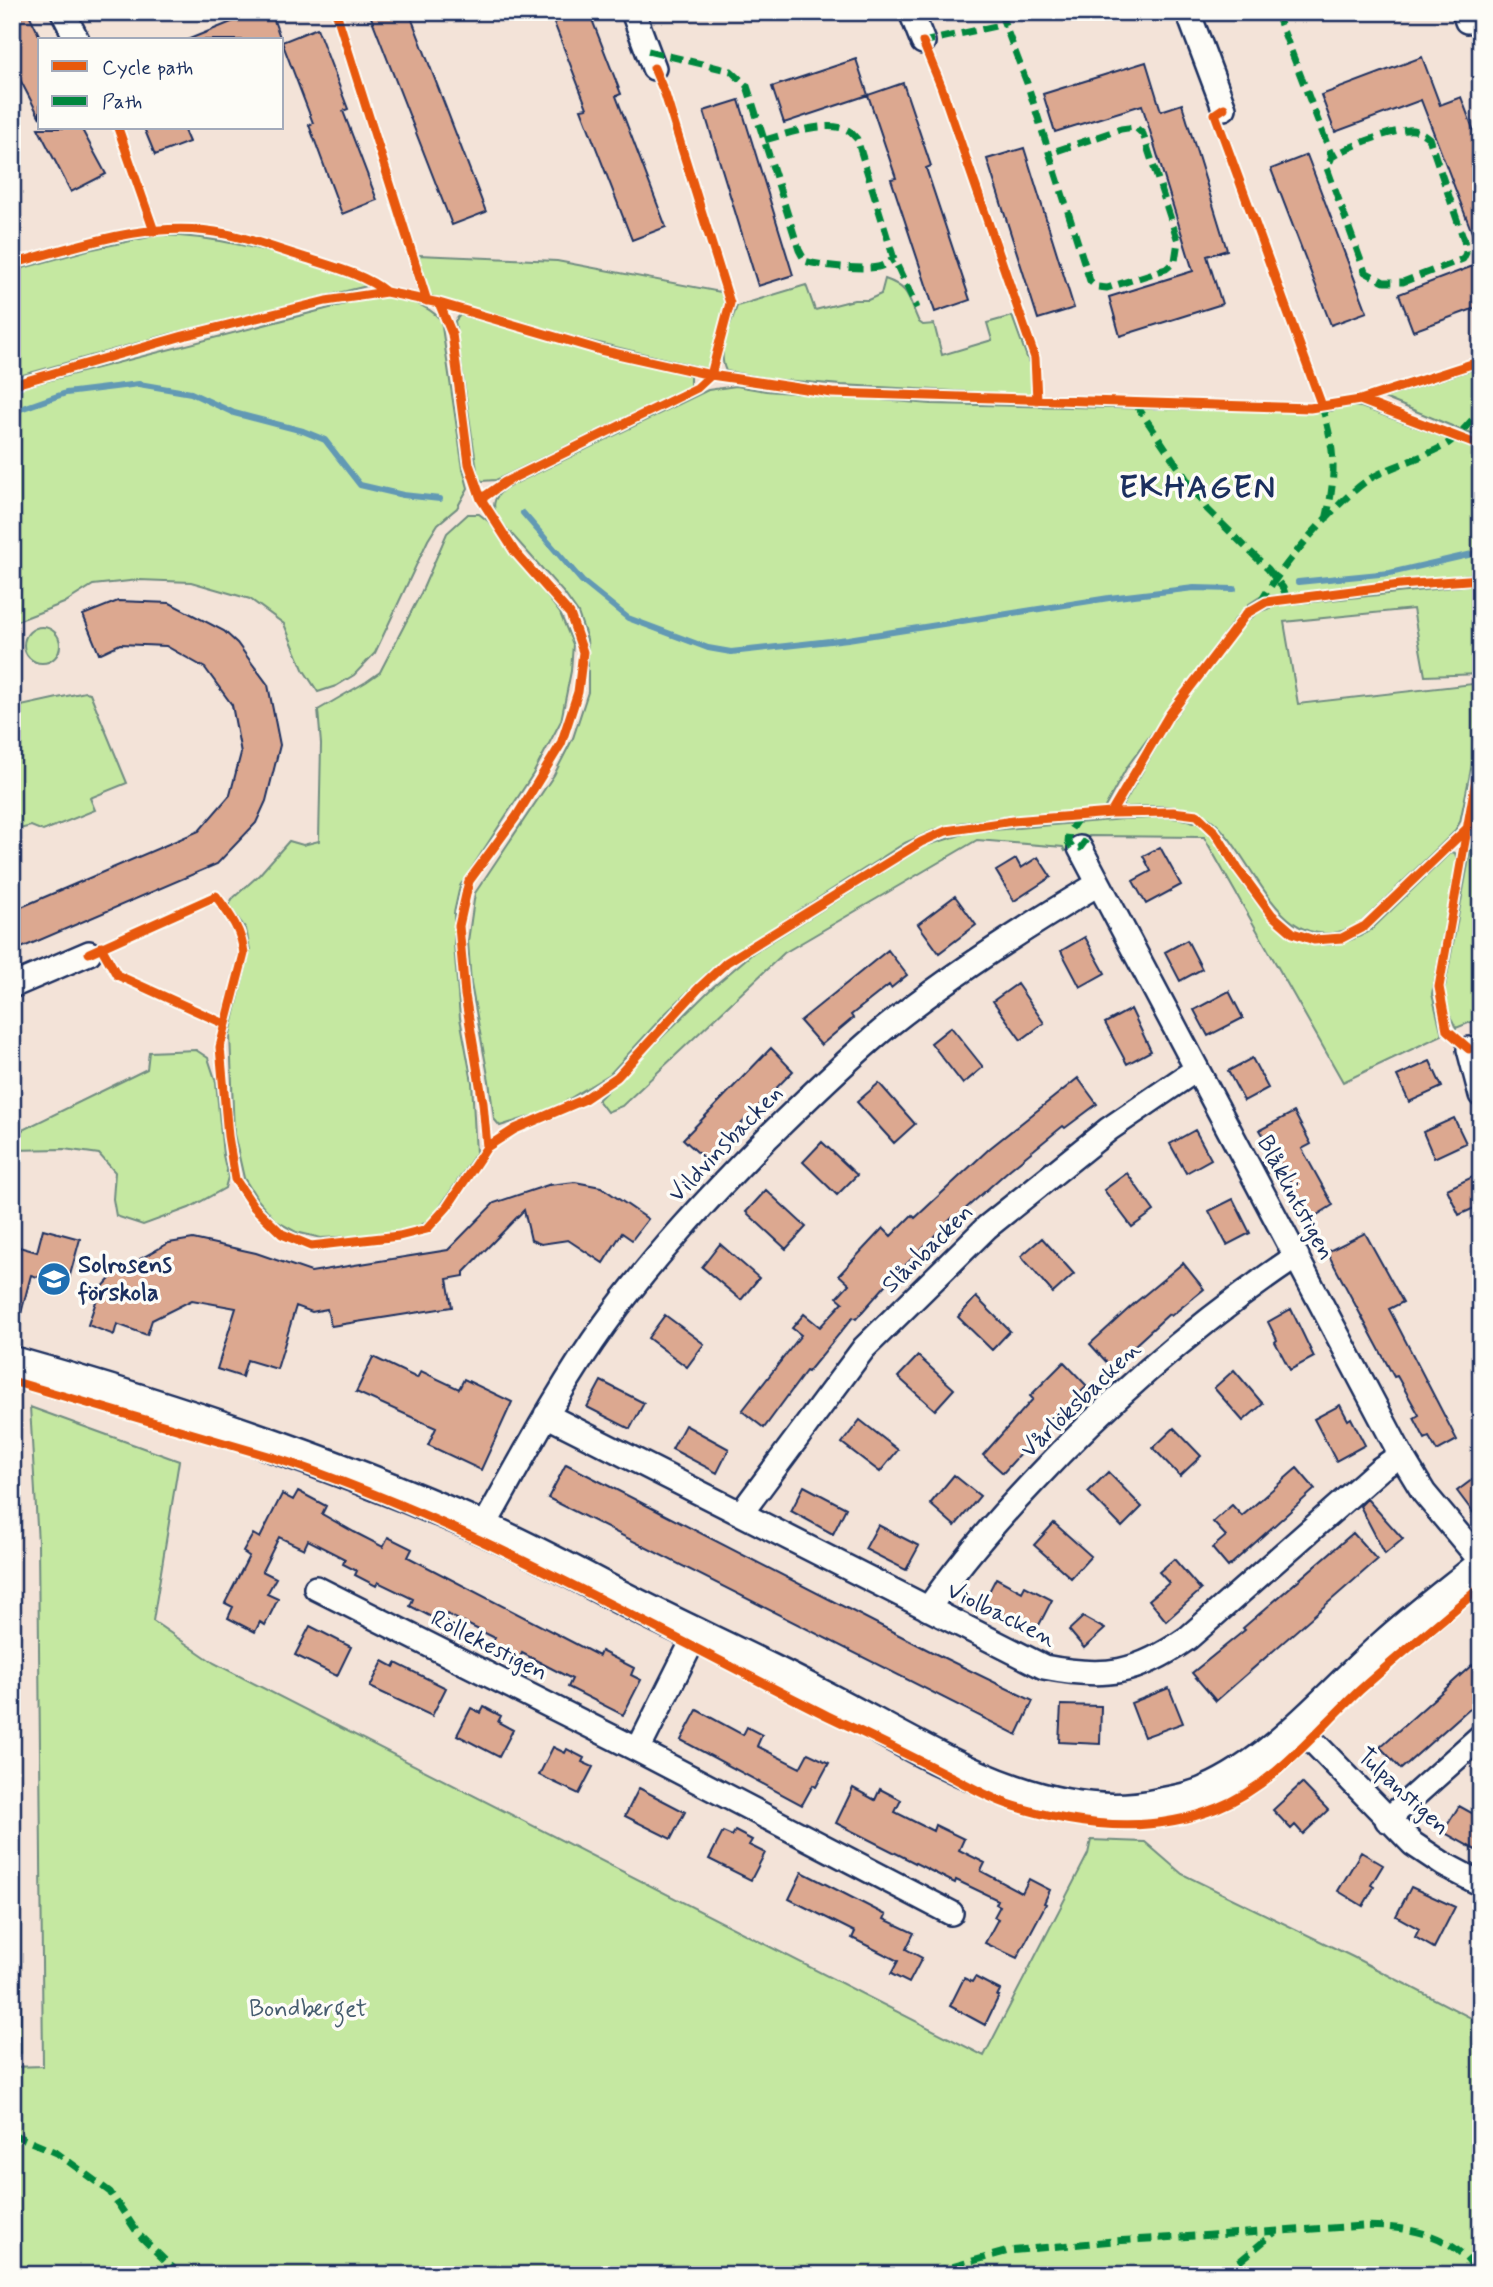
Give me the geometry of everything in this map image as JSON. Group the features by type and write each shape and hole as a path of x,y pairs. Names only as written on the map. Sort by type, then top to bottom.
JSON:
{"street":[{"path":"63,12 76,38"},
{"path":"633,12 654,68"},
{"path":"911,12 923,42"},
{"path":"1188,12 1224,108"},
{"name":"Blåklintstigen","path":"1080,848 1401,1455 1424,1493 1481,1561"},
{"name":"Vildvinsbacken","path":"483,1528 546,1415 605,1324 658,1256 718,1187 825,1080 886,1028 1014,934 1098,884"},
{"path":"12,986 89,953"},
{"path":"1469,1049 1481,1095"},
{"name":"Slånbacken","path":"741,1512 864,1348 987,1227 1109,1129 1197,1069"},
{"name":"Vårlöksbacken","path":"928,1609 986,1532 1086,1425 1176,1346 1297,1256"},
{"path":"12,1363 222,1426 352,1474 483,1528 815,1692 972,1775 1017,1792 1071,1807 1121,1812 1206,1793 1255,1764 1299,1727 1387,1644 1481,1567"},
{"name":"Violbacken","path":"546,1415 1044,1667 1077,1674 1109,1673 1138,1667 1162,1656 1188,1638 1380,1469 1401,1455"},
{"name":"Röllekestigen","path":"316,1588 638,1750 951,1913"},
{"path":"638,1750 696,1634"},
{"name":"Tulpanstigen","path":"1299,1727 1413,1844 1481,1884"},
{"path":"1387,1819 1481,1736"}],"green space":[{"path":"159,235 202,238 265,251 367,286 169,334 12,378 12,271 88,250"},
{"path":"418,255 557,261 721,292 725,305 708,369 578,338 430,296"},
{"path":"885,279 904,290 919,322 923,325 934,324 942,355 992,340 987,323 1012,316 1033,374 1032,395 841,385 772,379 726,371 723,363 724,347 737,306 806,285 815,310 854,300 868,300 881,294"},
{"path":"380,295 421,305 441,320 468,488 457,508 438,524 428,540 375,653 354,675 336,686 318,692 303,669 284,624 250,599 191,582 139,580 93,585 64,603 12,623 12,390"},
{"path":"460,315 690,376 690,386 496,480 482,481 478,477 455,321"},
{"path":"1481,367 1481,438 1384,398"},
{"path":"736,386 766,391 932,404 1299,412 1331,411 1347,406 1361,407 1481,451 1481,573 1260,597 1235,619 1127,767 1104,809 959,823 936,829 905,843 710,970 610,1074 551,1110 500,1126 494,1119 471,984 468,941 475,893 554,775 573,738 588,692 588,659 587,639 578,613 564,593 500,521 494,503 506,488 708,390"},
{"path":"468,514 479,514 488,521 560,613 573,644 571,671 561,721 533,774 460,886 454,913 460,1018 472,1082 476,1153 431,1220 415,1228 370,1235 321,1238 296,1232 276,1221 244,1178 234,1134 230,1034 250,950 246,929 229,906 232,899 259,875 289,841 303,845 319,841 321,744 318,710 380,672 421,593 447,533"},
{"path":"1481,584 1481,674 1425,676 1413,609 1284,622 1298,704 1481,683 1481,721 1460,822 1454,832 1360,923 1331,933 1306,930 1286,917 1268,896 1237,848 1220,828 1202,814 1173,807 1122,807 1169,725 1241,626 1259,612 1275,606"},
{"path":"42,627 54,633 60,645 54,657 42,663 30,657 24,645 30,633"},
{"path":"90,693 127,783 90,798 95,810 43,831 31,826 12,831 12,708"},
{"path":"1172,818 1204,827 1238,878 1268,916 1304,941 1324,945 1347,942 1371,930 1451,852 1455,853 1457,860 1432,994 1442,1035 1343,1082 1204,837 1089,836 1065,851 1063,847 977,840 784,953 622,1106 607,1112 598,1100 713,987 753,953 925,846 970,832 1124,819"},
{"path":"1481,826 1481,1018 1456,1028 1448,1012 1444,992 1471,848"},
{"path":"196,1050 208,1058 216,1082 223,1155 228,1177 225,1188 189,1208 143,1225 116,1216 113,1199 115,1172 99,1154 64,1149 12,1150 12,1135 147,1069 149,1052"},
{"name":"Bondberget","path":"30,1407 179,1461 153,1621 214,1663 984,2056 1088,1854 1091,1840 1145,1842 1182,1874 1481,2023 1481,2275 12,2275 12,2067 43,2066 38,1543"},
{"path":"12,1878 20,1878 21,2053 12,2053"}],"building":[{"path":"12,12 28,12 40,37 38,114 12,64"},
{"path":"256,12 271,12 280,38 192,38"},
{"path":"369,12 409,12 486,212 452,225"},
{"path":"550,12 589,12 621,94 616,96 666,227 632,240 581,109 587,108"},
{"path":"317,28 348,109 343,111 377,200 342,214 309,125 313,123 284,41"},
{"path":"1422,57 1440,105 1461,97 1481,150 1481,256 1421,100 1335,132 1321,95"},
{"path":"856,59 868,95 784,123 772,87"},
{"path":"1146,62 1161,111 1182,104 1227,250 1207,256 1222,304 1120,336 1109,297 1193,271 1142,105 1055,132 1043,94"},
{"path":"903,83 931,166 926,168 970,300 935,312 891,179 896,178 868,95"},
{"path":"739,100 793,275 758,286 704,111"},
{"path":"39,130 82,130 106,174 71,192"},
{"path":"145,130 184,130 189,142 155,155"},
{"path":"1024,148 1074,308 1038,319 987,159"},
{"path":"1307,155 1367,312 1331,325 1271,169"},
{"path":"1481,263 1481,306 1413,331 1399,294"},
{"path":"118,601 170,603 224,631 237,643 268,685 280,745 266,801 256,823 217,864 12,952 12,911 199,831 230,795 241,753 232,705 205,668 166,646 120,644 99,654 83,615"},
{"path":"1160,847 1181,885 1146,904 1133,881 1151,871 1143,856"},
{"path":"1038,857 1051,877 1014,901 996,871 1016,859 1021,868"},
{"path":"955,896 976,925 939,953 918,924"},
{"path":"1085,937 1105,973 1080,987 1061,951"},
{"path":"1187,940 1202,969 1180,981 1165,952"},
{"path":"888,950 907,975 891,988 889,985 851,1015 853,1018 821,1045 800,1021"},
{"path":"1017,984 1044,1023 1021,1040 993,1001"},
{"path":"1229,991 1243,1018 1208,1036 1194,1010"},
{"path":"1131,1009 1151,1051 1127,1064 1105,1023"},
{"path":"951,1027 983,1067 963,1084 931,1043"},
{"path":"771,1048 793,1071 706,1160 683,1139"},
{"path":"1252,1058 1268,1088 1244,1101 1228,1071"},
{"path":"1430,1061 1442,1087 1409,1102 1397,1076"},
{"path":"1078,1078 1097,1104 1065,1128 1063,1126 953,1220 952,1218 856,1319 853,1317 808,1372 806,1371 764,1428 742,1411 801,1335 792,1328 804,1314 820,1327 843,1302 837,1297 849,1284 839,1275 883,1228 891,1236 912,1215 915,1218 990,1148"},
{"path":"879,1083 915,1124 894,1143 857,1102"},
{"path":"1294,1112 1311,1144 1302,1149 1333,1205 1312,1218 1260,1130"},
{"path":"1454,1118 1466,1143 1434,1158 1423,1132"},
{"path":"1195,1130 1211,1159 1186,1173 1170,1144"},
{"path":"822,1142 857,1175 837,1195 803,1162"},
{"path":"1127,1173 1154,1211 1132,1227 1104,1190"},
{"path":"1481,1173 1481,1205 1459,1215 1447,1189"},
{"path":"575,1182 601,1187 648,1219 632,1240 622,1233 603,1263 568,1240 541,1244 531,1240 524,1210 464,1272 464,1276 447,1279 452,1307 331,1326 327,1309 312,1312 296,1306 277,1369 247,1360 242,1377 217,1369 236,1308 192,1300 152,1320 147,1335 117,1324 114,1335 88,1325 100,1290 115,1273 169,1243 193,1239 256,1253 311,1272 448,1250 494,1203 551,1184 549,1185"},
{"path":"766,1190 806,1227 786,1249 746,1212"},
{"path":"1233,1199 1250,1233 1227,1245 1209,1211"},
{"path":"43,1229 80,1239 67,1286 31,1275 18,1325 12,1324 12,1245 37,1252"},
{"path":"1365,1233 1403,1302 1389,1309 1457,1440 1437,1451 1429,1437 1425,1439 1414,1418 1419,1415 1397,1376 1394,1377 1327,1252"},
{"path":"1042,1238 1074,1274 1053,1293 1021,1256"},
{"path":"720,1244 759,1278 741,1300 702,1267"},
{"path":"1183,1263 1204,1289 1171,1316 1169,1314 1111,1367 1090,1344"},
{"path":"976,1297 1010,1331 992,1350 958,1317"},
{"path":"1291,1309 1314,1357 1290,1370 1268,1322"},
{"path":"665,1315 704,1344 687,1367 648,1338"},
{"path":"918,1356 954,1389 935,1410 898,1377"},
{"path":"373,1357 417,1378 421,1371 459,1389 464,1379 512,1402 481,1470 428,1445 436,1428 356,1392"},
{"path":"1064,1362 1087,1386 1053,1420 1052,1418 1003,1473 983,1455 1033,1399 1030,1396"},
{"path":"1234,1370 1263,1404 1243,1421 1214,1388"},
{"path":"601,1381 644,1403 630,1429 587,1407"},
{"path":"1340,1405 1348,1420 1351,1418 1365,1445 1336,1461 1314,1419"},
{"path":"860,1420 898,1450 880,1472 842,1443"},
{"path":"685,1425 729,1449 717,1473 672,1449"},
{"path":"1174,1428 1201,1456 1180,1476 1153,1448"},
{"path":"566,1464 1033,1701 1017,1735 548,1498"},
{"path":"1297,1468 1315,1489 1228,1567 1212,1548 1226,1536 1213,1522 1232,1505 1242,1516"},
{"path":"1108,1472 1142,1507 1122,1527 1088,1492"},
{"path":"1481,1473 1481,1523 1457,1491"},
{"path":"954,1475 980,1496 955,1526 930,1504"},
{"path":"804,1486 846,1508 833,1534 791,1511"},
{"path":"298,1491 326,1506 322,1514 354,1532 383,1547 388,1537 412,1549 408,1557 599,1656 601,1651 634,1668 631,1675 641,1680 623,1715 568,1687 572,1679 522,1653 519,1660 490,1646 495,1638 447,1614 443,1623 410,1606 413,1599 378,1582 376,1586 355,1575 357,1571 343,1564 345,1559 308,1540 304,1549 279,1537 262,1571 276,1578 267,1594 278,1599 265,1625 260,1622 255,1632 228,1618 233,1607 225,1603 249,1556 243,1552 253,1534 260,1538 282,1494 293,1500"},
{"path":"1367,1499 1403,1539 1385,1554 1360,1506"},
{"path":"1054,1523 1091,1556 1071,1578 1034,1545"},
{"path":"878,1525 919,1546 906,1570 865,1549"},
{"path":"1353,1533 1377,1560 1216,1701 1192,1673 1245,1630 1243,1628"},
{"path":"1174,1559 1201,1590 1166,1621 1149,1600 1169,1583 1159,1572"},
{"path":"996,1578 1022,1592 1025,1586 1052,1600 1037,1629 1030,1629 983,1603"},
{"path":"1083,1617 1105,1629 1084,1648 1069,1630"},
{"path":"310,1626 351,1647 337,1676 295,1655"},
{"path":"383,1661 394,1667 396,1663 446,1688 432,1716 370,1687"},
{"path":"1472,1665 1481,1675 1481,1698 1401,1769 1380,1747"},
{"path":"1169,1688 1183,1723 1144,1737 1131,1703"},
{"path":"1061,1705 1101,1706 1100,1744 1059,1742"},
{"path":"484,1707 501,1716 498,1722 513,1730 499,1757 457,1735 471,1708 481,1713"},
{"path":"697,1710 743,1735 747,1727 762,1735 757,1746 800,1768 808,1753 829,1763 802,1805 681,1740"},
{"path":"553,1747 565,1753 567,1749 584,1758 582,1762 593,1767 579,1794 539,1775"},
{"path":"1302,1783 1328,1810 1303,1834 1295,1825 1291,1829 1273,1810"},
{"path":"639,1788 685,1812 671,1839 625,1816"},
{"path":"853,1788 875,1800 880,1789 901,1800 895,1812 933,1831 935,1825 964,1839 959,1850 985,1863 981,1871 1022,1893 1029,1879 1050,1890 1044,1903 1046,1904 1017,1958 985,1943 998,1919 994,1917 1000,1906 996,1904 998,1900 956,1880 955,1883 836,1823"},
{"path":"1459,1806 1481,1818 1481,1853 1443,1832"},
{"path":"735,1831 752,1840 749,1845 765,1853 751,1880 709,1859 723,1832 732,1836"},
{"path":"1361,1852 1383,1865 1363,1906 1338,1891"},
{"path":"802,1872 886,1915 884,1919 914,1933 906,1949 922,1958 909,1983 891,1974 898,1961 852,1938 855,1932 789,1899"},
{"path":"1411,1887 1455,1907 1434,1948 1415,1937 1419,1929 1396,1916"},
{"path":"975,1977 1000,1990 985,2025 950,2006 964,1978 972,1982"}],"waterway":[{"path":"12,412 66,393 139,384 191,393 234,413 303,431 325,440 360,485 403,495 440,499"},
{"path":"523,513 582,581 628,618 708,648 731,652 848,639 1109,598 1194,588 1234,589"},
{"path":"1298,582 1390,573 1481,552"}],"marked path":[{"path":"1000,12 1027,83 1090,281 1097,287 1107,288 1166,269 1175,261 1178,241 1143,134 1135,127 1121,129 1050,153"},
{"path":"1276,12 1332,157 1327,168 1365,272 1384,282 1403,282 1463,259 1466,253 1464,240 1429,138 1417,131 1400,131 1369,140 1332,157"},
{"path":"924,45 923,42 1005,24"},
{"path":"648,51 731,71 747,86 799,250 805,261 830,266 871,268 894,259"},
{"path":"765,140 796,131 831,126 849,131 857,139 894,259 917,308"},
{"path":"1135,403 1206,508 1268,569 1283,588 1287,599"},
{"path":"1321,403 1333,461 1332,488 1326,520"},
{"path":"1260,604 1294,555 1345,499 1373,477 1447,444 1481,410"},
{"path":"1079,817 1069,832 1068,842 1073,849 1080,848 1086,840"},
{"path":"12,2134 57,2153 110,2192 139,2235 180,2275"},
{"path":"911,2275 1008,2251 1113,2241 1363,2226 1396,2228 1443,2241 1456,2249 1478,2275"},
{"path":"1223,2275 1275,2232"}],"cycle path":[{"path":"336,12 427,301"},
{"path":"923,42 941,86 1035,358 1037,400"},
{"path":"481,499 505,482 697,388 711,375 730,303 665,94 654,68"},
{"path":"1224,108 1215,114 1322,406"},
{"path":"119,130 154,231"},
{"path":"12,264 91,242 145,231 199,230 245,239 335,267 368,280 386,292"},
{"path":"12,385 183,336 326,301 386,292 439,303 600,350 711,375 832,393 1310,408 1360,400 1481,361"},
{"path":"439,303 452,334 469,464 481,499 515,552 570,614 583,652 578,692 561,744 516,817 469,881 459,926 465,995 483,1103 487,1147"},
{"path":"1360,400 1481,446"},
{"path":"1111,813 1169,715 1247,613 1266,602 1400,585 1481,579"},
{"path":"1469,1049 1447,1030 1439,987 1481,751"},
{"path":"89,953 216,896 238,931 244,954 220,1047 228,1136 235,1179 254,1207 282,1234 311,1246 399,1236 427,1229 447,1207 487,1147 515,1129 583,1100 617,1077 699,988 727,962 921,842 946,831 1013,821 1111,813 1173,812 1197,815 1215,832 1272,915 1293,933 1314,940 1342,938 1365,926 1481,815"},
{"path":"101,947 117,975 225,1024"},
{"path":"12,1381 272,1457 415,1511 554,1576 992,1798 1033,1812 1086,1822 1166,1822 1217,1808 1238,1798 1294,1756 1360,1690 1481,1587"}],"place":[{"name":"Solrosens förskola","path":"54,1279"}],"district":[{"name":"EKHAGEN","path":"1198,488"}]}
